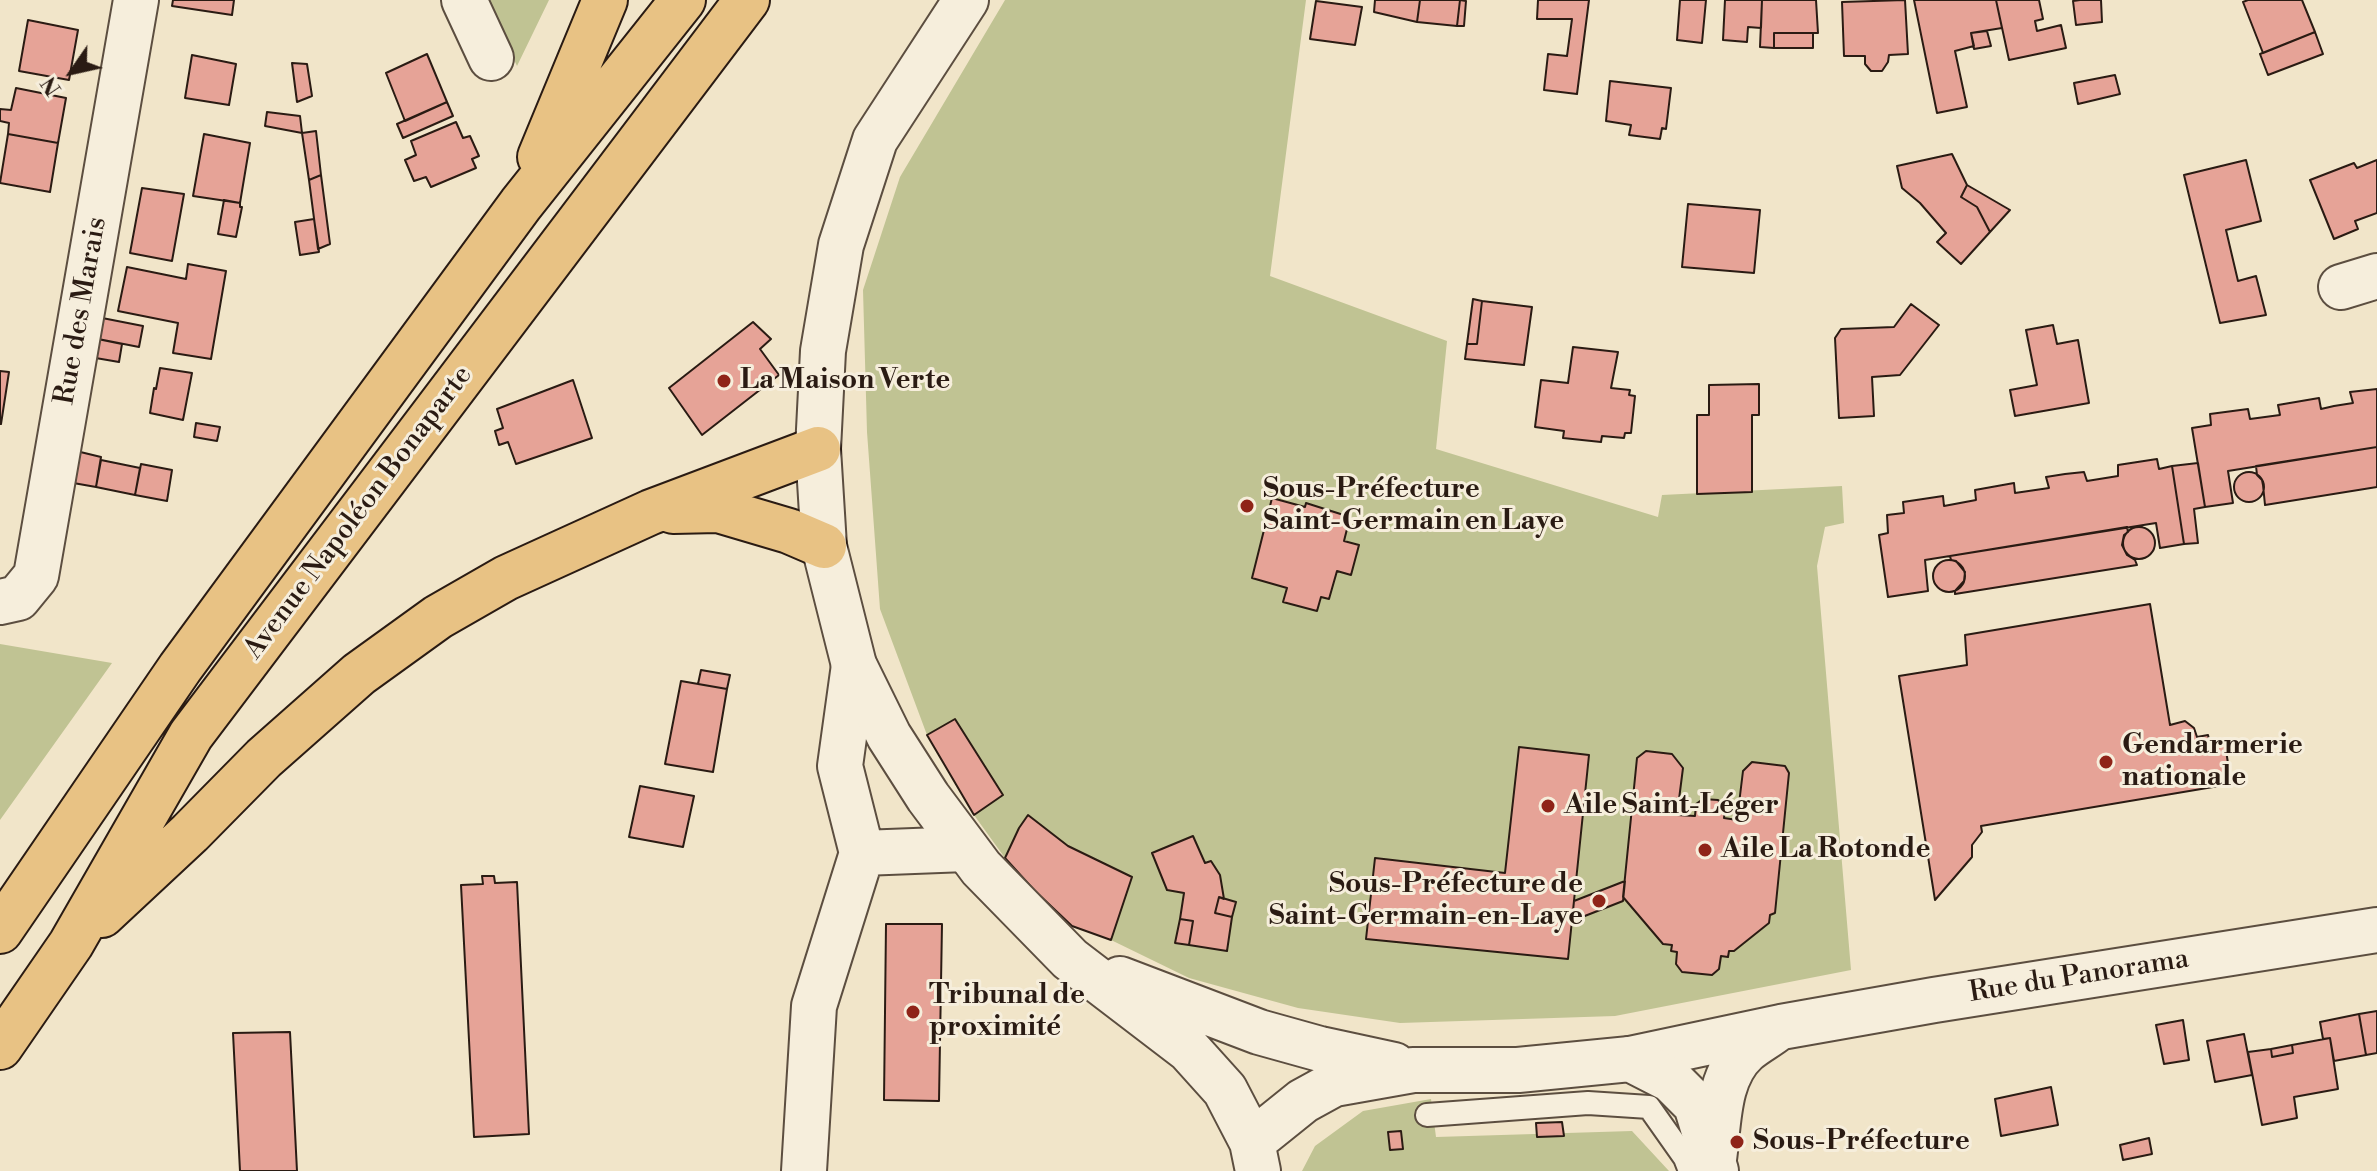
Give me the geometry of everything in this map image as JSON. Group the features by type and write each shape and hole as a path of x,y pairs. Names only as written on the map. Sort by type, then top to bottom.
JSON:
{"main road":[{"path":"521,204 605,0"},
{"name":"Avenue Napoléon Bonaparte","path":"0,931 180,668 521,204 683,0"},
{"name":"Avenue Napoléon Bonaparte","path":"0,1047 71,944 191,735 747,0"},
{"path":"71,944 190,833 264,758 359,674 438,617 506,578 651,512 818,449"},
{"path":"651,512 718,510 789,531 824,546"}],"street":[{"name":"Rue des Marais","path":"9,600 36,576 136,0"},
{"path":"464,0 491,58"},
{"path":"966,0 875,140 841,245 825,336 818,449 824,546 854,665 889,736 928,797 981,868 1070,959 1189,1050 1225,1090 1255,1156 1303,1101 1334,1084 1413,1070"},
{"path":"804,1171 814,1006 862,853 840,766 854,665"},
{"path":"862,853 966,849"},
{"name":"Rue du Panorama","path":"1413,1070 1518,1070 1630,1059 1781,1027 1934,1000 2377,930"},
{"path":"1070,959 1259,1032 1413,1070"},
{"name":"Rue du Panorama","path":"1707,1167 1723,1091 1734,1066 1745,1052 1781,1027"},
{"path":"1630,1059 1671,1080 1696,1105 1707,1167"}],"lane":[{"path":"1427,1115 1588,1103 1649,1107 1685,1158 1707,1167"}],"green space":[{"path":"486,0 549,0 517,66 489,6"},
{"name":"Sous-Préfecture Saint-Germain en Laye","path":"1005,0 1306,0 1270,276 1447,341 1436,449 1658,517 1662,495 1842,486 1844,523 1825,527 1817,566 1851,970 1615,1016 1400,1023 1298,1008 1189,978 1079,928 1034,890 1005,858 974,815 927,735 880,609 867,432 863,290 900,177"},
{"path":"0,644 112,663 0,820"},
{"path":"1431,1099 1436,1137 1632,1131 1669,1171 1302,1171 1315,1146 1363,1111"}],"building":[{"path":"173,0 234,0 232,15 172,6"},
{"path":"1375,0 1420,0 1417,22 1374,12"},
{"path":"1420,0 1460,0 1457,26 1417,22"},
{"path":"1460,0 1466,1 1464,26 1457,26"},
{"path":"1538,0 1589,0 1577,94 1544,90 1548,54 1567,56 1572,19 1537,19"},
{"path":"1680,0 1706,0 1702,43 1677,40"},
{"path":"1725,0 1762,0 1761,28 1748,27 1747,42 1723,40"},
{"path":"1762,0 1816,0 1818,33 1774,33 1774,48 1760,47"},
{"path":"1905,0 1908,54 1889,55 1882,71 1871,71 1865,64 1865,56 1844,56 1842,2"},
{"path":"1914,0 1996,0 2002,28 1971,33 1974,46 1955,51 1967,107 1937,113"},
{"path":"1996,0 2039,0 2043,19 2035,21 2037,31 2061,25 2066,48 2009,60"},
{"path":"2101,0 2102,22 2076,25 2073,1"},
{"path":"2302,0 2315,32 2263,53 2243,2"},
{"path":"1316,1 1362,7 1355,45 1310,39"},
{"path":"28,20 78,30 69,80 19,71"},
{"path":"1987,31 1991,46 1974,49 1971,33"},
{"path":"2315,32 2323,54 2268,75 2260,54"},
{"path":"1774,33 1813,33 1813,48 1774,48"},
{"path":"427,54 447,102 405,121 386,73"},
{"path":"192,55 236,64 229,105 185,98"},
{"path":"292,63 307,64 312,96 297,102"},
{"path":"2115,75 2120,94 2078,104 2074,83"},
{"path":"1610,81 1671,88 1666,129 1662,128 1660,139 1629,135 1631,125 1606,121"},
{"path":"16,88 66,98 58,143 8,134 9,123 0,121 0,109 11,110"},
{"path":"447,102 453,116 403,138 397,124"},
{"path":"267,112 300,116 302,133 265,126"},
{"path":"456,122 463,138 470,136 479,156 472,159 476,168 431,187 426,177 414,181 405,160 416,155 411,141"},
{"path":"316,131 321,175 309,180 302,133"},
{"path":"8,134 58,143 50,192 0,183"},
{"path":"204,134 250,143 240,203 193,196"},
{"path":"1952,154 1967,185 1961,197 1977,207 1990,232 1961,264 1937,242 1946,233 1902,188 1897,166"},
{"path":"2246,160 2261,221 2226,230 2238,281 2256,276 2266,315 2220,323 2184,175"},
{"path":"2377,160 2377,213 2355,221 2358,229 2334,239 2310,180 2354,163 2357,168"},
{"path":"321,175 330,244 318,249 309,180"},
{"path":"1967,185 2010,210 1990,232 1977,207 1961,197"},
{"path":"142,188 184,194 172,261 130,253"},
{"path":"224,200 240,203 242,207 236,237 218,234"},
{"path":"1688,204 1760,210 1754,273 1682,267"},
{"path":"314,219 319,252 300,255 295,222"},
{"path":"188,264 226,271 211,359 173,353 178,323 118,311 127,267 186,279"},
{"path":"1473,299 1482,301 1477,344 1467,344"},
{"path":"1482,301 1532,307 1524,365 1465,359 1467,344 1477,344"},
{"path":"1911,304 1939,325 1900,375 1872,377 1874,416 1839,418 1835,338 1841,329 1894,327"},
{"path":"92,316 143,326 139,347 88,337"},
{"name":"La Maison Verte","path":"753,322 771,339 760,349 779,375 702,435 669,388"},
{"path":"2053,325 2057,344 2078,340 2089,403 2015,416 2010,390 2037,385 2026,330"},
{"path":"88,337 122,344 119,362 84,356"},
{"path":"1573,347 1618,352 1611,388 1630,390 1629,395 1635,396 1631,433 1625,433 1624,438 1602,436 1601,442 1563,438 1564,431 1535,427 1541,380 1568,383"},
{"path":"160,368 192,373 183,420 150,413"},
{"path":"0,371 9,372 1,424 0,424"},
{"path":"573,380 592,438 516,464 508,442 499,445 495,431 503,428 497,409"},
{"path":"1759,384 1759,415 1752,415 1752,492 1697,494 1697,415 1709,415 1709,385"},
{"path":"2377,389 2377,447 2228,471 2233,503 2205,507 2192,428 2211,425 2210,414 2248,409 2250,419 2280,415 2278,405 2319,398 2321,409 2353,403 2350,392"},
{"path":"196,423 220,427 217,441 194,437"},
{"path":"2377,447 2377,487 2265,505 2262,480 2257,475 2256,466"},
{"path":"68,449 101,457 96,487 62,481"},
{"path":"2157,459 2159,469 2172,466 2184,544 2160,548 2156,523 1925,560 1928,591 1888,597 1879,535 1888,533 1887,515 1904,513 1903,502 1943,496 1944,506 1976,500 1975,490 2014,483 2015,493 2049,488 2046,477 2084,472 2087,481 2118,476 2118,465"},
{"path":"101,460 140,468 135,495 96,487"},
{"path":"2198,463 2205,507 2194,509 2198,543 2184,544 2172,466"},
{"path":"141,464 172,470 167,501 135,495"},
{"path":"2249,472 2255,473 2263,481 2263,493 2255,501 2249,502 2243,501 2235,493 2234,487 2235,481 2243,473"},
{"path":"1272,498 1305,507 1306,503 1350,517 1344,541 1359,545 1351,575 1337,571 1329,599 1321,597 1317,611 1283,602 1287,588 1252,578"},
{"path":"2127,527 2122,545 2137,565 1955,594 1964,581 1965,572 1950,556"},
{"path":"2139,527 2151,531 2155,543 2151,555 2139,559 2127,555 2123,543 2127,531"},
{"path":"1949,560 1960,565 1965,576 1960,587 1949,592 1938,587 1933,576 1938,565"},
{"path":"2150,604 2170,725 2185,721 2194,728 2197,737 2208,735 2210,744 2225,743 2231,784 1981,826 1982,832 1972,845 1972,857 1935,900 1899,676 1967,665 1965,635"},
{"path":"701,670 730,675 727,689 698,684"},
{"path":"681,681 727,689 713,772 665,764"},
{"path":"955,719 1003,795 974,815 927,735"},
{"name":"Aile Saint-Léger","path":"1519,747 1589,755 1568,959 1366,939 1375,858 1505,873"},
{"name":"Aile La Rotonde","path":"1646,751 1672,754 1683,768 1677,815 1695,816 1696,804 1703,799 1718,800 1725,808 1724,818 1737,820 1743,771 1752,762 1785,766 1789,773 1775,913 1770,915 1769,923 1734,951 1729,951 1728,957 1721,956 1719,969 1712,975 1682,972 1676,964 1677,952 1671,951 1672,945 1663,944 1623,897 1637,758"},
{"path":"640,786 694,796 683,847 629,837"},
{"path":"1028,815 1068,846 1132,877 1111,940 1072,926 1005,858"},
{"path":"1193,836 1205,863 1211,861 1220,875 1224,899 1219,897 1215,913 1232,917 1227,951 1189,945 1193,921 1180,919 1184,893 1167,890 1152,853"},
{"path":"482,876 494,876 495,883 517,882 529,1134 474,1137 461,885 483,884"},
{"name":"Sous-Préfecture de Saint-Germain-en-Laye","path":"1625,881 1623,901 1572,921 1574,901"},
{"path":"1219,897 1236,902 1232,917 1215,913"},
{"path":"1180,919 1193,921 1189,945 1175,943"},
{"name":"Tribunal de proximité","path":"886,924 942,924 939,1101 884,1100"},
{"path":"2377,1011 2377,1053 2366,1055 2359,1014"},
{"path":"2359,1014 2366,1055 2334,1061 2330,1038 2323,1039 2320,1022"},
{"path":"2183,1020 2189,1060 2164,1064 2156,1025"},
{"path":"290,1032 297,1171 240,1171 233,1033"},
{"path":"2244,1034 2252,1075 2215,1082 2207,1041"},
{"path":"2330,1038 2338,1089 2294,1097 2297,1118 2262,1125 2248,1052 2271,1049 2272,1057 2293,1053 2292,1045"},
{"path":"2292,1045 2293,1053 2272,1057 2271,1049"},
{"path":"2051,1087 2058,1125 2001,1136 1995,1099"},
{"path":"1562,1122 1564,1136 1537,1137 1536,1123"},
{"path":"1401,1131 1403,1149 1390,1150 1388,1132"},
{"path":"2149,1138 2152,1154 2123,1160 2120,1145"}],"place":[{"name":"La Maison Verte","path":"724,381"},
{"name":"Sous-Préfecture Saint-Germain en Laye","path":"1247,506"},
{"name":"Gendarmerie nationale","path":"2106,762"},
{"name":"Aile Saint-Léger","path":"1548,806"},
{"name":"Aile La Rotonde","path":"1705,850"},
{"name":"Sous-Préfecture de Saint-Germain-en-Laye","path":"1599,901"},
{"name":"Tribunal de proximité","path":"913,1012"},
{"name":"Sous-Préfecture","path":"1737,1142"}]}
